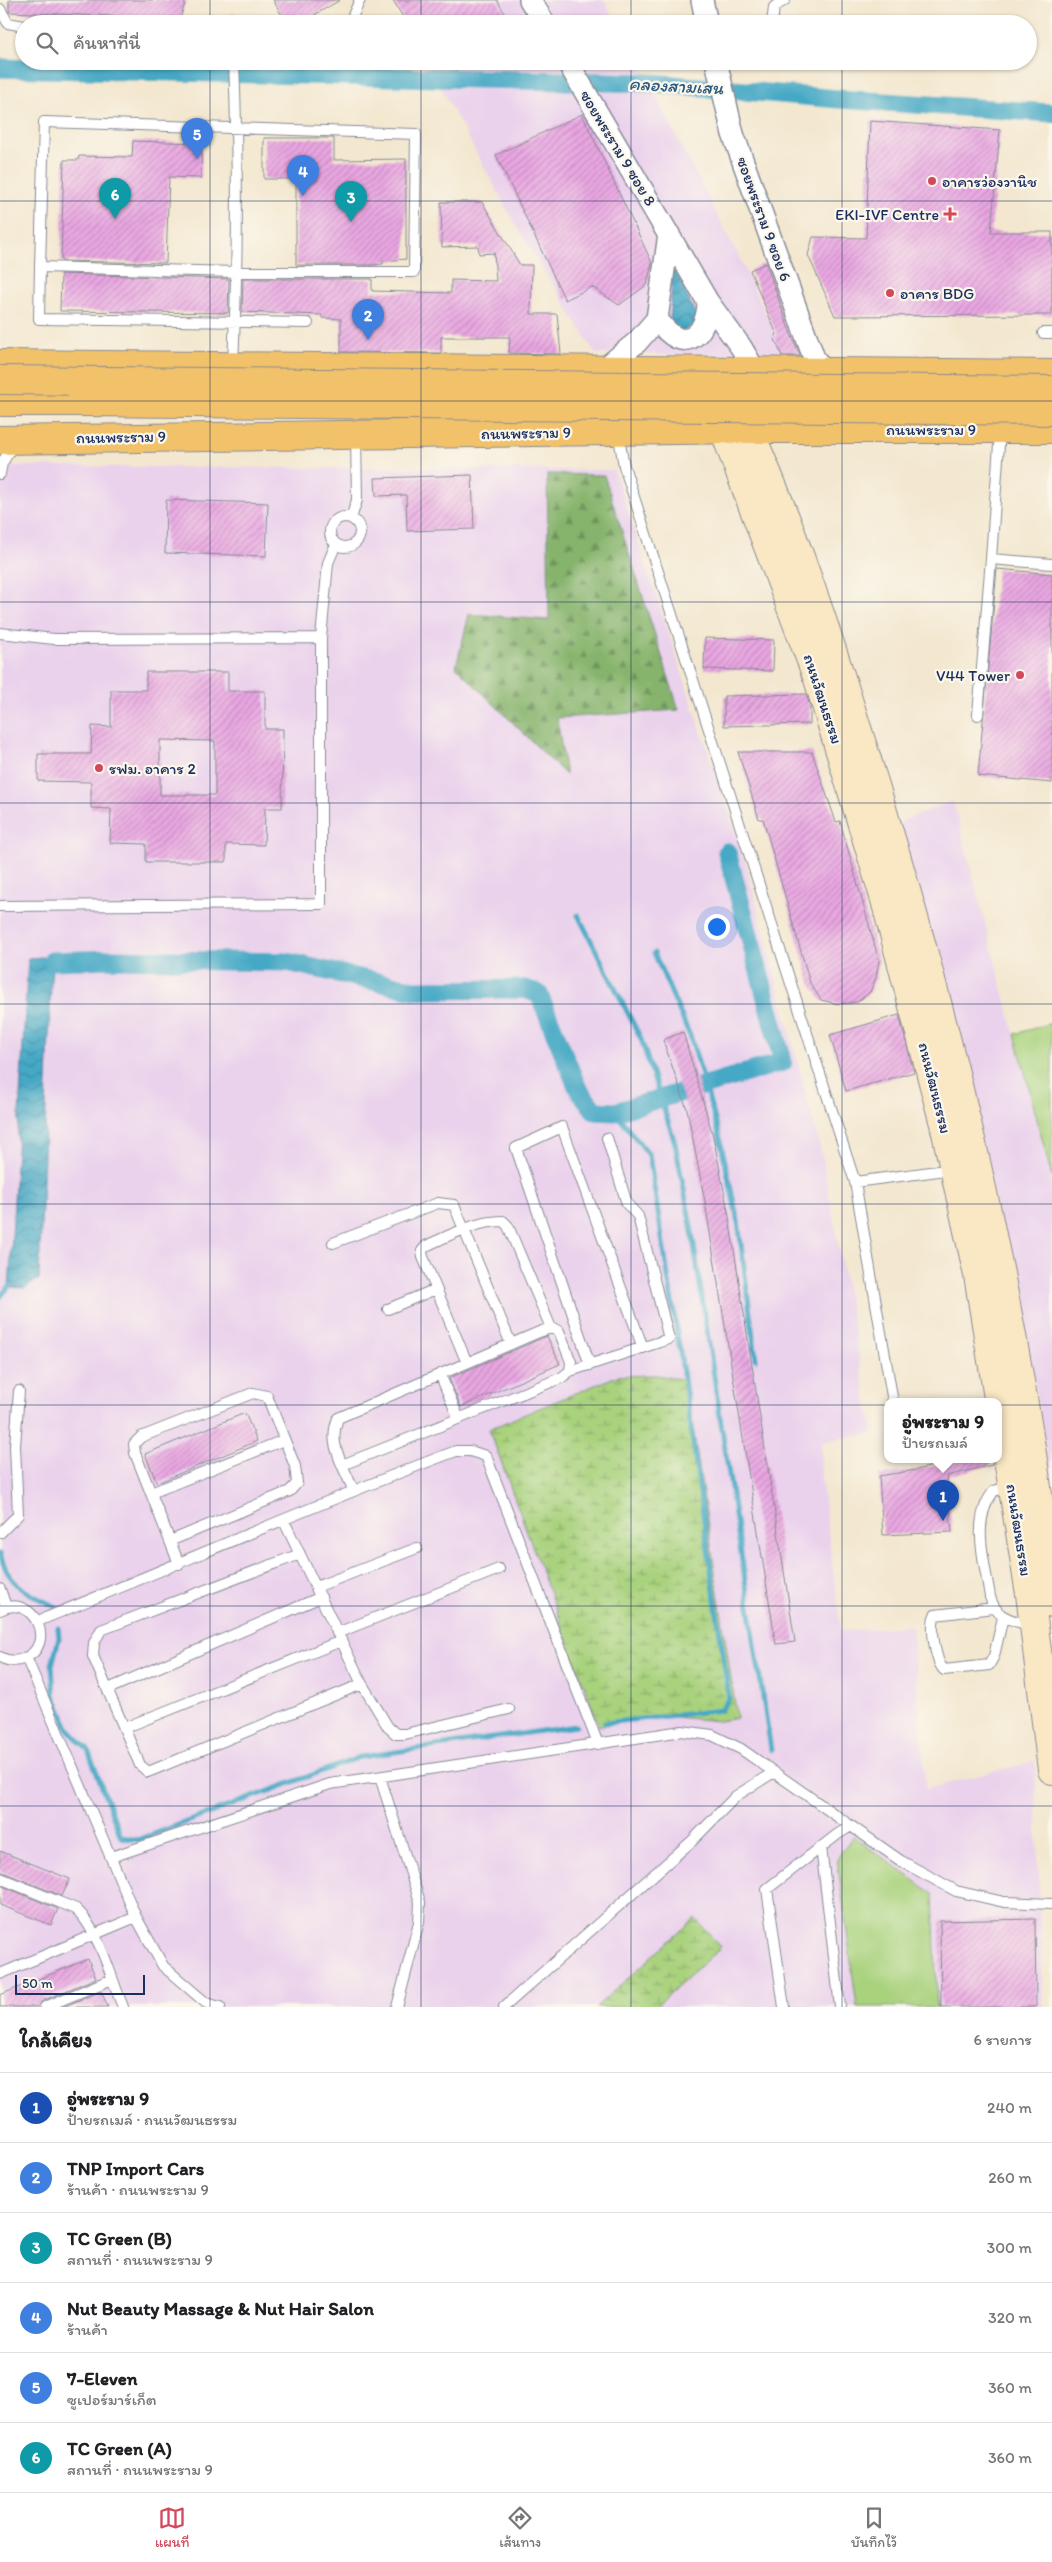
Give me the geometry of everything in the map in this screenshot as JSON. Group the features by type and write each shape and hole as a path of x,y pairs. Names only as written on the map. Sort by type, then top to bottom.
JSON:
{"main road":[{"path":"0,364 233,368 604,369 1052,374"},
{"path":"709,371 736,429"},
{"path":"0,380 1052,390"},
{"name":"ถนนพระราม 9","path":"0,402 1052,411"},
{"name":"ถนนพระราม 9","path":"6,436 356,435 736,429 1052,429"}],"street":[{"path":"530,0 539,15"},
{"path":"702,2 705,15"},
{"name":"ซอยพระราม 9 ซอย 8","path":"572,70 708,302 741,347 755,371"},
{"name":"ซอยพระราม 9 ซอย 6","path":"718,70 733,134 814,358 824,372"},
{"path":"604,369 637,342 657,319 669,234"},
{"path":"657,319 666,331 678,338 691,337 704,328 708,316 708,302"},
{"name":"ถนนวัฒนธรรม","path":"736,429 818,679 885,900 944,1124 966,1168 1023,1484 1043,1627 1052,1770"},
{"name":"ถนนวัฒนธรรม","path":"1023,1484 1048,1528 1052,1604"}],"lane":[{"path":"353,15 360,0"},
{"path":"773,15 774,8 785,0"},
{"path":"0,8 8,23 15,24"},
{"path":"233,368 236,272 234,70"},
{"path":"40,267 236,272 414,272 416,134 236,130 44,122 40,267 39,319 308,323"},
{"path":"978,715 1000,429"},
{"path":"618,432 627,475 856,1182 892,1398"},
{"path":"351,518 356,500 356,435"},
{"path":"0,474 2,463 8,451 6,436"},
{"path":"341,517 351,518 361,529 358,541 347,547 336,544 330,532 333,523 341,517"},
{"path":"0,906 321,904 321,638 328,563 336,544"},
{"path":"991,559 1052,564"},
{"path":"0,633 54,639 321,638"},
{"path":"590,1365 516,1148 562,1127 643,1348"},
{"path":"342,1465 458,1417 561,1378 570,1371 669,1339 638,1216 627,1204 607,1138"},
{"path":"856,1182 966,1168"},
{"path":"333,1243 438,1203 454,1205 512,1344"},
{"path":"467,1362 422,1251 426,1246 464,1229 492,1221 503,1221 508,1226 551,1328"},
{"path":"388,1309 436,1289"},
{"path":"353,1489 334,1445 334,1429 338,1418 551,1328 559,1331 571,1362 570,1371"},
{"path":"440,1374 458,1417"},
{"path":"0,1533 18,1515 15,1446 19,1391"},
{"path":"170,1540 290,1491 297,1483 295,1466 267,1396 254,1392 141,1437 134,1444 135,1453 170,1540 180,1564"},
{"path":"151,1493 284,1440"},
{"path":"38,1621 284,1521 353,1489 456,1451 470,1451 486,1456 598,1744"},
{"path":"1023,1484 994,1491 987,1500 980,1524 993,1608 1003,1617 1043,1627"},
{"path":"284,1521 362,1684 388,1727 396,1734 405,1734 509,1709"},
{"path":"316,1587 417,1548"},
{"path":"300,1554 102,1630 94,1643 93,1656 140,1765 148,1772 362,1684"},
{"path":"124,1728 499,1569"},
{"path":"0,1589 3,1608 19,1606 30,1611 38,1621 41,1633 40,1642 35,1650 26,1657 12,1661 0,1657"},
{"path":"108,1690 321,1598"},
{"path":"993,1608 935,1615 932,1622 938,1664 944,1670 989,1665 994,1656 1003,1617"},
{"path":"26,1657 136,1917 163,1966 206,2002 220,2007"},
{"path":"110,1857 330,1784 682,1731 712,1735 741,1749 901,1861 956,1891 1004,1902 1052,1904"},
{"path":"504,2007 692,1841 736,1796 774,1772"},
{"path":"380,1777 420,1902 419,1922 397,2007"},
{"path":"784,2007 767,1889 851,1826"},
{"path":"821,1847 840,2007"},
{"path":"0,1878 76,1910 86,1920 123,2007"},
{"path":"0,1974 136,1917"},
{"path":"45,2007 112,1979"}],"shaded area":[{"path":"392,0 604,0 612,15 400,15"},
{"path":"431,70 642,70 740,259 786,356 596,354 518,229"},
{"path":"0,466 614,470 746,865 822,1155 873,1434 821,1441 821,1477 841,1631 912,1626 926,1789 1035,1761 1043,2007 0,2007"},
{"path":"953,801 1052,1177 1052,1498 1031,1357 982,1145 892,825"}],"green space":[{"path":"547,474 604,475 679,710 557,718 566,775 456,667 469,614 549,620"},
{"path":"1052,1023 1052,1177 1015,1034"},
{"path":"657,1375 686,1380 737,1718 719,1721 652,1715 599,1726 489,1429 617,1376"},
{"path":"853,1836 933,1894 937,2007 857,2007 837,1858"},
{"path":"695,1918 721,1947 655,2007 596,2007"}],"water":[{"path":"676,270 696,316 696,324 682,332 670,321 672,271"},
{"path":"42,957 52,961 39,1279 25,1288 9,1287 28,958"}],"building":[{"path":"9,0 186,0 181,15 82,15 9,12"},
{"path":"273,0 340,0 314,15 282,15"},
{"path":"393,0 497,0 506,15 402,15"},
{"path":"582,114 652,263 647,285 619,305 592,287 565,300 496,155"},
{"name":"อาคารว่องวานิช","path":"870,121 1000,130 991,232 1052,232 1052,315 835,316 808,255 813,237 866,238"},
{"path":"264,138 334,138 334,160 406,159 406,259 383,261 383,264 372,265 296,265 296,179 264,179"},
{"path":"133,141 202,143 201,178 169,177 166,263 61,261 64,160 78,160 79,156 132,157"},
{"path":"441,202 482,202 520,265 532,265 531,314 557,314 561,354 509,353 510,337 441,337 441,353 341,352 341,319 322,318 322,315 242,312 243,279 372,279 372,291 451,293 451,280 496,281 494,253 479,254 478,246 442,247"},
{"path":"766,263 800,356 782,356 774,337 777,335 750,270"},
{"path":"61,274 229,279 228,313 60,311"},
{"path":"472,475 474,529 407,531 406,495 376,496 375,478"},
{"path":"166,500 268,503 266,556 165,553"},
{"name":"V44 Tower","path":"997,569 1052,574 1052,783 978,776"},
{"path":"705,638 774,640 773,671 704,669"},
{"name":"รฟม. อาคาร 2","path":"146,672 228,672 228,691 265,691 265,729 283,729 282,808 265,808 264,845 226,844 226,862 146,862 146,844 110,843 111,809 91,808 91,782 38,781 38,754 91,754 92,726 111,727 111,690 146,690","holes":["160,740 215,741 215,795 160,795"]},
{"path":"806,694 810,706 810,724 724,726 724,696"},
{"path":"738,752 812,752 836,822 840,821 879,961 876,977 870,992 857,1002 838,1004 821,1000 810,983 763,819 759,819"},
{"path":"899,1015 914,1072 846,1091 830,1035"},
{"path":"683,1032 713,1136 728,1211 795,1642 776,1644 705,1202 687,1109 663,1040"},
{"path":"547,1336 560,1364 461,1407 449,1378"},
{"path":"245,1413 257,1441 157,1483 145,1454"},
{"path":"945,1463 992,1463 992,1465 947,1476 952,1532 883,1535 879,1476"},
{"path":"0,1851 70,1879 62,1896 0,1871"},
{"path":"0,1885 58,1909 51,1925 0,1905"},
{"path":"1035,1919 1036,2007 941,2007 940,1921"},
{"path":"88,1959 96,1978 42,2001 38,2007 0,2007 0,1995"},
{"path":"101,1991 108,2007 63,2007"}],"waterway":[{"name":"คลองสามเสน","path":"0,68 15,68"},
{"name":"คลองสามเสน","path":"87,70 651,83 838,99 1052,113"},
{"path":"52,961 111,959 287,962 414,990 525,989 539,994 578,1089 595,1111 615,1112 783,1062 727,852"},
{"path":"578,915 641,1039 675,1143 691,1226 771,1750"},
{"path":"654,953 691,1038 718,1130 738,1221 756,1359"},
{"path":"605,1723 721,1710 729,1698 681,1358 649,1155 615,1112"},
{"path":"0,1297 9,1287"},
{"path":"0,1554 14,1582 28,1593 56,1607"},
{"path":"58,1628 59,1638 52,1665 54,1694 69,1730 88,1750 121,1837 138,1840 360,1757 576,1726"}],"place":[{"name":"7-Eleven","path":"197,159"},
{"name":"อาคารว่องวานิช","path":"932,181"},
{"name":"Nut Beauty Massage & Nut Hair Salon","path":"303,196"},
{"name":"EKI-IVF Centre","path":"950,214"},
{"name":"TC Green (A)","path":"115,219"},
{"name":"TC Green (B)","path":"351,222"},
{"name":"อาคาร BDG","path":"890,293"},
{"name":"TNP Import Cars","path":"368,340"},
{"name":"V44 Tower","path":"1020,675"},
{"name":"รฟม. อาคาร 2","path":"99,768"},
{"name":"อู่พระราม 9","path":"943,1521"}]}
